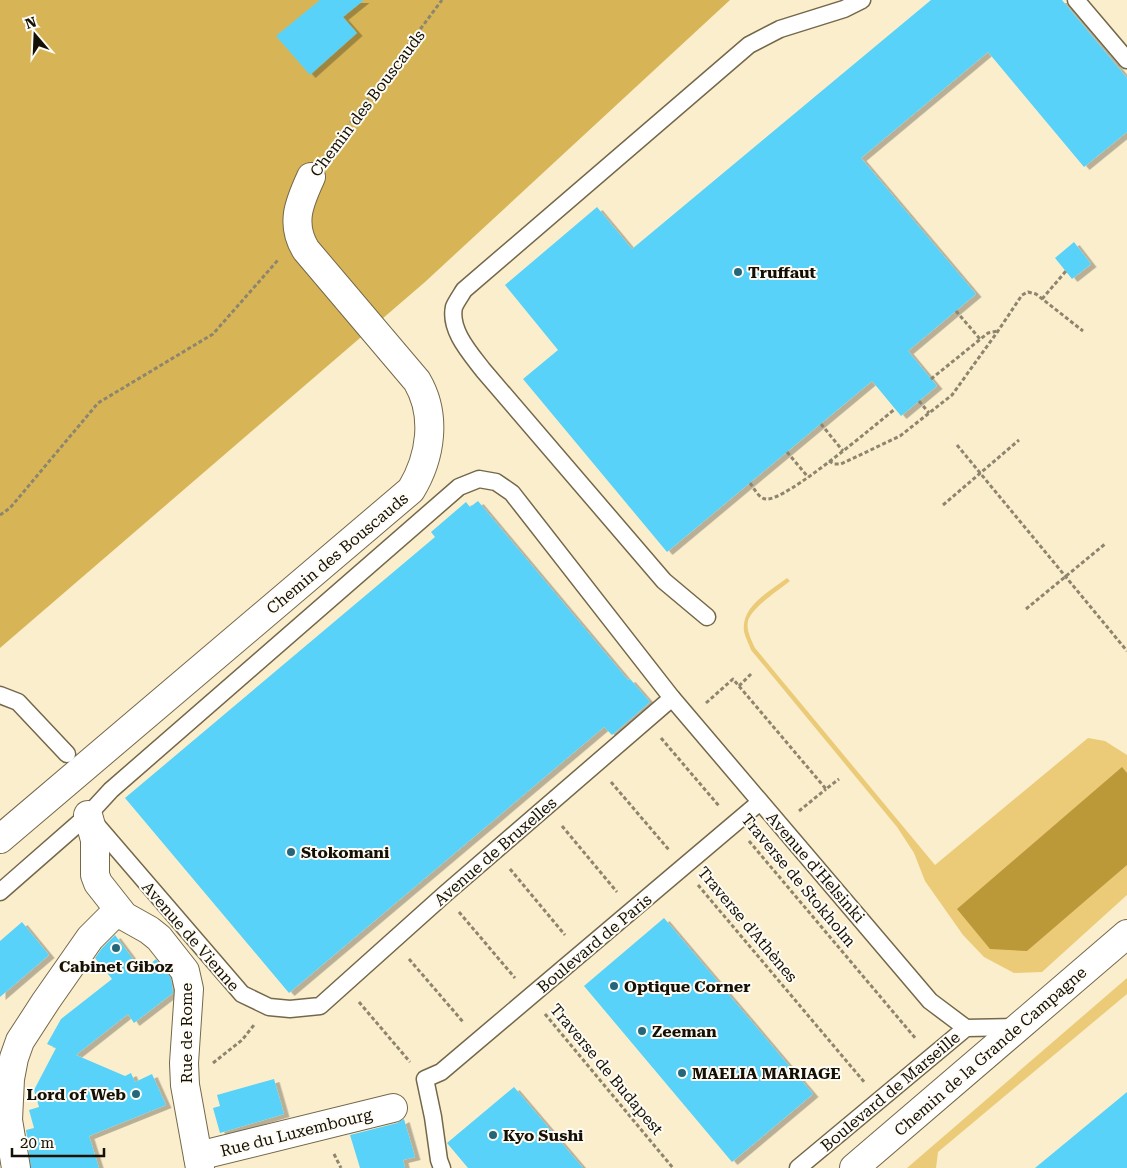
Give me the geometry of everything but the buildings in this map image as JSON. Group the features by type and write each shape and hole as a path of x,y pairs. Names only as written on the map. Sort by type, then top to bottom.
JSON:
{"street":[{"name":"Chemin des Bouscauds","path":"0,840 410,490 420,475 426,456 430,416 423,390 306,250 300,240 297,230 297,216 301,198 311,176"},
{"name":"Rue de Rome","path":"88,815 94,840 95,875 98,883 118,910 132,922 149,930 158,938 185,971 188,989 184,1063 185,1085 199,1162"},
{"path":"16,1168 8,1120 10,1080 14,1058 20,1041 90,938 118,910"},
{"name":"Chemin de la Grande Campagne","path":"854,1168 1127,934"},
{"name":"Chemin de la Grande Campagne","path":"877,1168 1127,953"},
{"name":"Rue du Luxembourg","path":"199,1162 393,1108"}],"lane":[{"path":"707,617 664,581 483,370 463,344 455,323 454,307 464,290 749,45 780,29 844,9 862,0"},
{"path":"1076,0 1127,60"},
{"name":"Avenue d'Helsinki","path":"0,892 88,815 111,790 459,487 479,479 496,482 512,493 672,698 760,802 930,1001 966,1028"},
{"path":"0,695 18,702 66,754"},
{"name":"Avenue de Bruxelles","path":"320,1006 445,894 672,698"},
{"name":"Boulevard de Paris","path":"425,1079 441,1072 760,802"},
{"name":"Avenue de Vienne","path":"88,815 242,994 270,1007 290,1009 320,1006"},
{"name":"Boulevard de Marseille","path":"798,1168 966,1028 1017,1027"},
{"path":"425,1079 442,1168"}],"path":[{"name":"Chemin des Bouscauds","path":"311,176 442,0"},
{"path":"0,515 10,508 98,403 213,334 276,263 297,230"},
{"path":"1042,298 1066,271"},
{"path":"829,461 834,464 840,464 900,436 952,395 1022,295 1028,292 1036,294 1083,331"},
{"path":"956,311 980,339"},
{"path":"931,379 988,333 998,331"},
{"path":"919,401 930,413"},
{"path":"750,483 765,500 773,498 808,477 895,409"},
{"path":"821,424 843,451"},
{"path":"943,505 1019,440"},
{"path":"957,445 1127,651"},
{"path":"787,452 808,477"},
{"path":"1026,609 1105,544"},
{"path":"739,686 752,673"},
{"path":"700,708 733,679 826,789"},
{"name":"Traverse de Stokholm","path":"646,721 931,1057"},
{"name":"Traverse d'Athènes","path":"596,764 880,1100"},
{"path":"794,815 839,779"},
{"path":"546,807 632,910"},
{"path":"495,851 581,954"},
{"name":"Traverse de Budapest","path":"445,894 673,1168"},
{"path":"393,940 479,1040"},
{"path":"344,984 425,1079"},
{"path":"185,1085 242,1040 270,1007"}],"shaded area":[{"path":"0,0 730,0 425,282 0,648"},
{"path":"787,578 790,581 760,605 750,616 748,628 755,648 935,865 1088,738 1105,741 1127,755 1127,895 1042,972 1014,973 984,957 963,935 925,881 914,853 897,827 751,650 744,631 744,622 747,614 758,600"},
{"path":"1122,767 1127,773 1127,865 1027,951 990,949 957,909"},
{"path":"1127,978 1127,994 938,1152 936,1168 907,1168"}],"place":[{"name":"Truffaut","path":"738,272"},
{"name":"Stokomani","path":"291,852"},
{"name":"Cabinet Giboz","path":"116,948"},
{"name":"Optique Corner","path":"614,986"},
{"name":"Zeeman","path":"642,1031"},
{"name":"MAELIA MARIAGE","path":"682,1073"},
{"name":"Lord of Web","path":"136,1094"},
{"name":"Kyo Sushi","path":"493,1135"}]}
